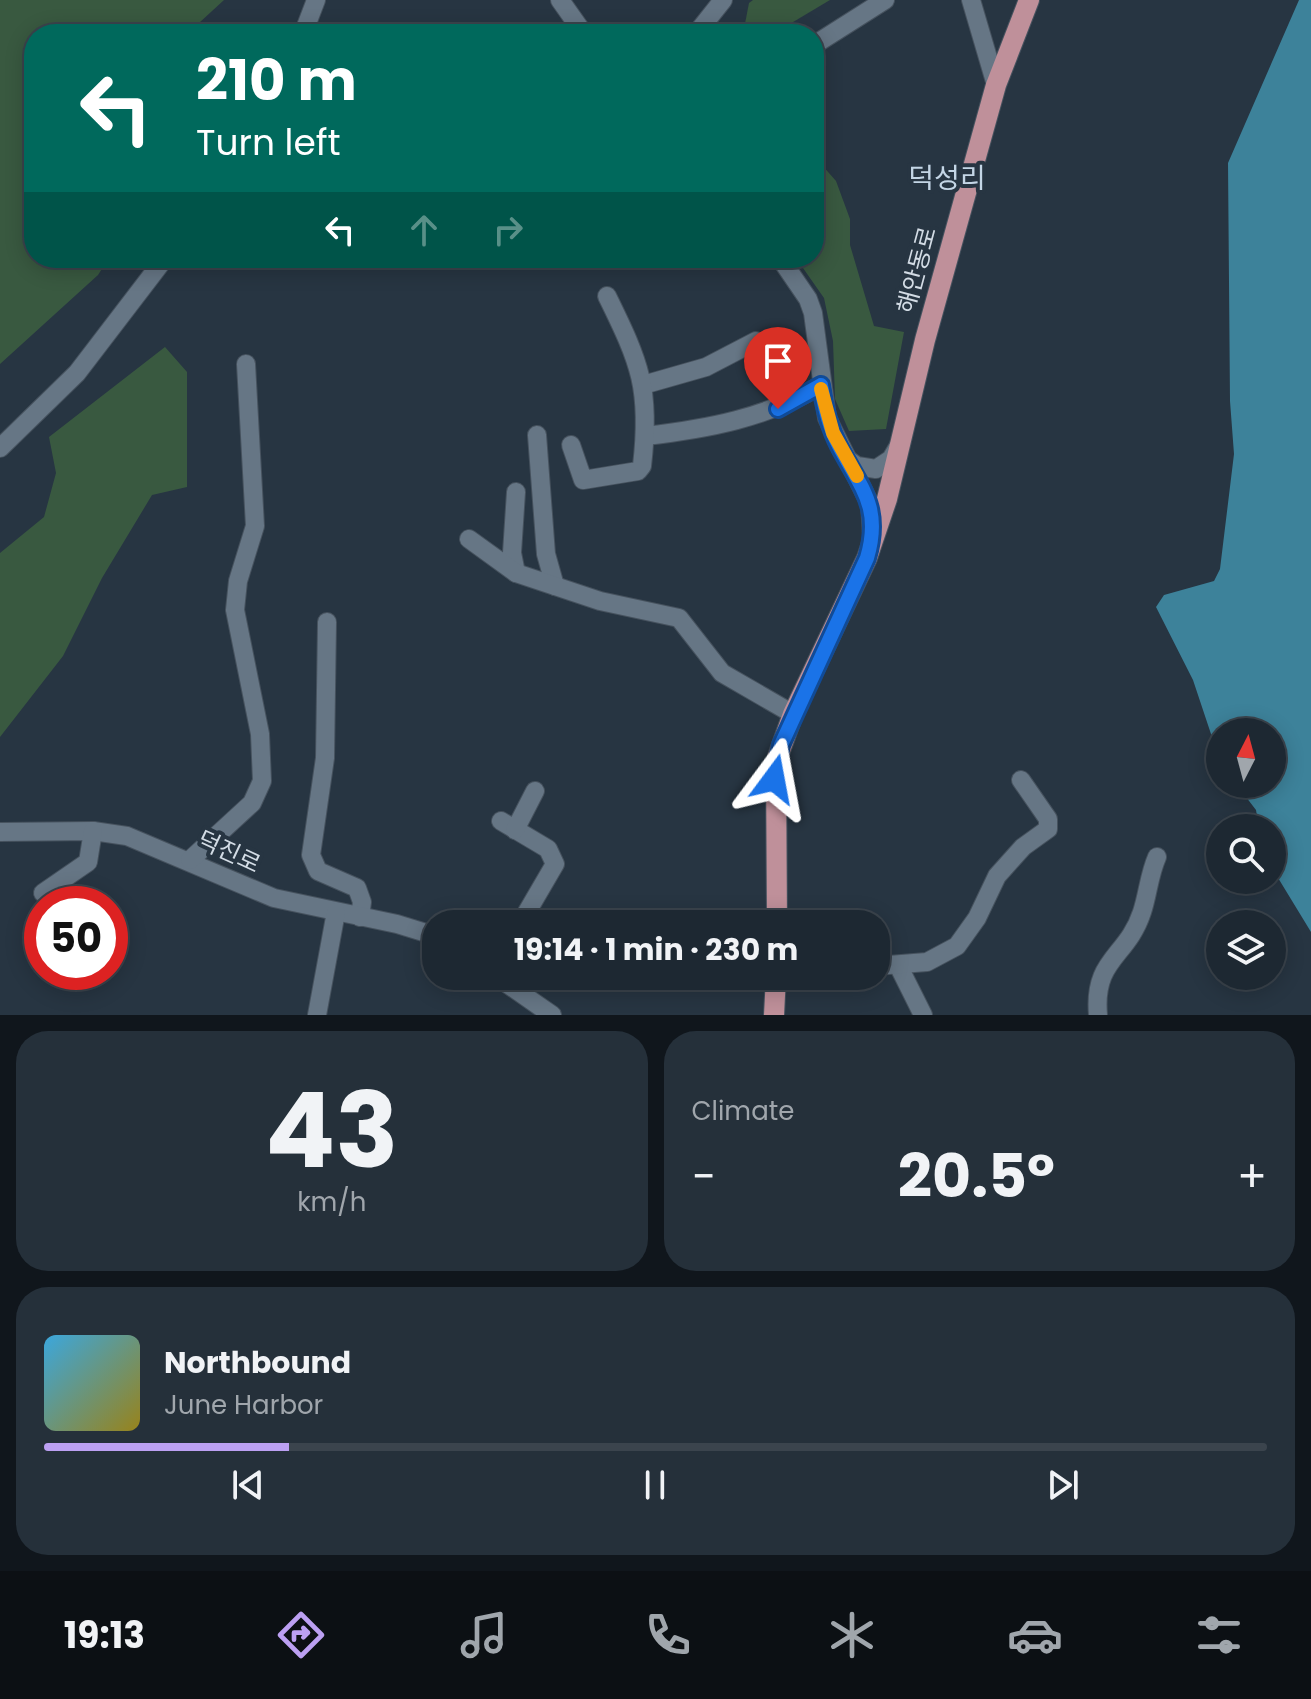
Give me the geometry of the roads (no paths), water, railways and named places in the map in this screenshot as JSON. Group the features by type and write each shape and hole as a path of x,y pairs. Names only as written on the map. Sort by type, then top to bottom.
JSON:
{"main road":[{"name":"해안동로","path":"777,910 774,779 781,745 867,558 887,499 898,447 996,85 1029,0"},
{"path":"774,1015 775,990"}],"street":[{"path":"307,24 316,0"},
{"path":"560,0 577,24"},
{"path":"704,24 723,0"},
{"path":"824,39 885,0"},
{"path":"971,0 996,85"},
{"path":"0,448 77,373 157,268"},
{"name":"해안동로","path":"787,268 808,299 813,313 827,418 870,504 874,528 867,558"},
{"path":"571,445 583,480 638,471 642,466 645,436 643,385 637,356 607,296"},
{"path":"643,385 706,367 756,341"},
{"path":"190,860 252,803 260,793 263,773 260,734 234,594 255,526 256,510 246,364"},
{"path":"645,436 757,416 786,405 821,385"},
{"path":"537,435 546,554 555,586"},
{"path":"847,459 867,470 876,469 891,459 898,447"},
{"path":"516,492 512,553 516,573"},
{"path":"469,539 516,573 635,610 679,618 722,673 793,714"},
{"path":"327,622 325,758 311,855 318,871 357,888 362,902 360,917"},
{"path":"890,965 927,962 957,946 977,918 997,876 1023,847 1048,829 1048,819 1021,780"},
{"path":"528,910 555,864 548,849 508,825 535,791"},
{"path":"53,886 88,862 93,831"},
{"name":"덕진로","path":"0,832 93,831 127,836 274,898 422,932"},
{"path":"1098,1015 1097,990 1101,976 1136,926 1157,857"},
{"path":"317,1015 336,912"},
{"path":"898,965 923,1015"},
{"path":"516,990 552,1015"}],"water":[{"path":"1299,0 1311,0 1311,932 1286,891 1286,814 1257,814 1247,798 1286,798 1286,718 1206,719 1193,680 1156,607 1164,595 1214,581 1220,569 1234,454 1230,401 1228,163"}],"district":[{"name":"덕성리","path":"947,178"}]}
